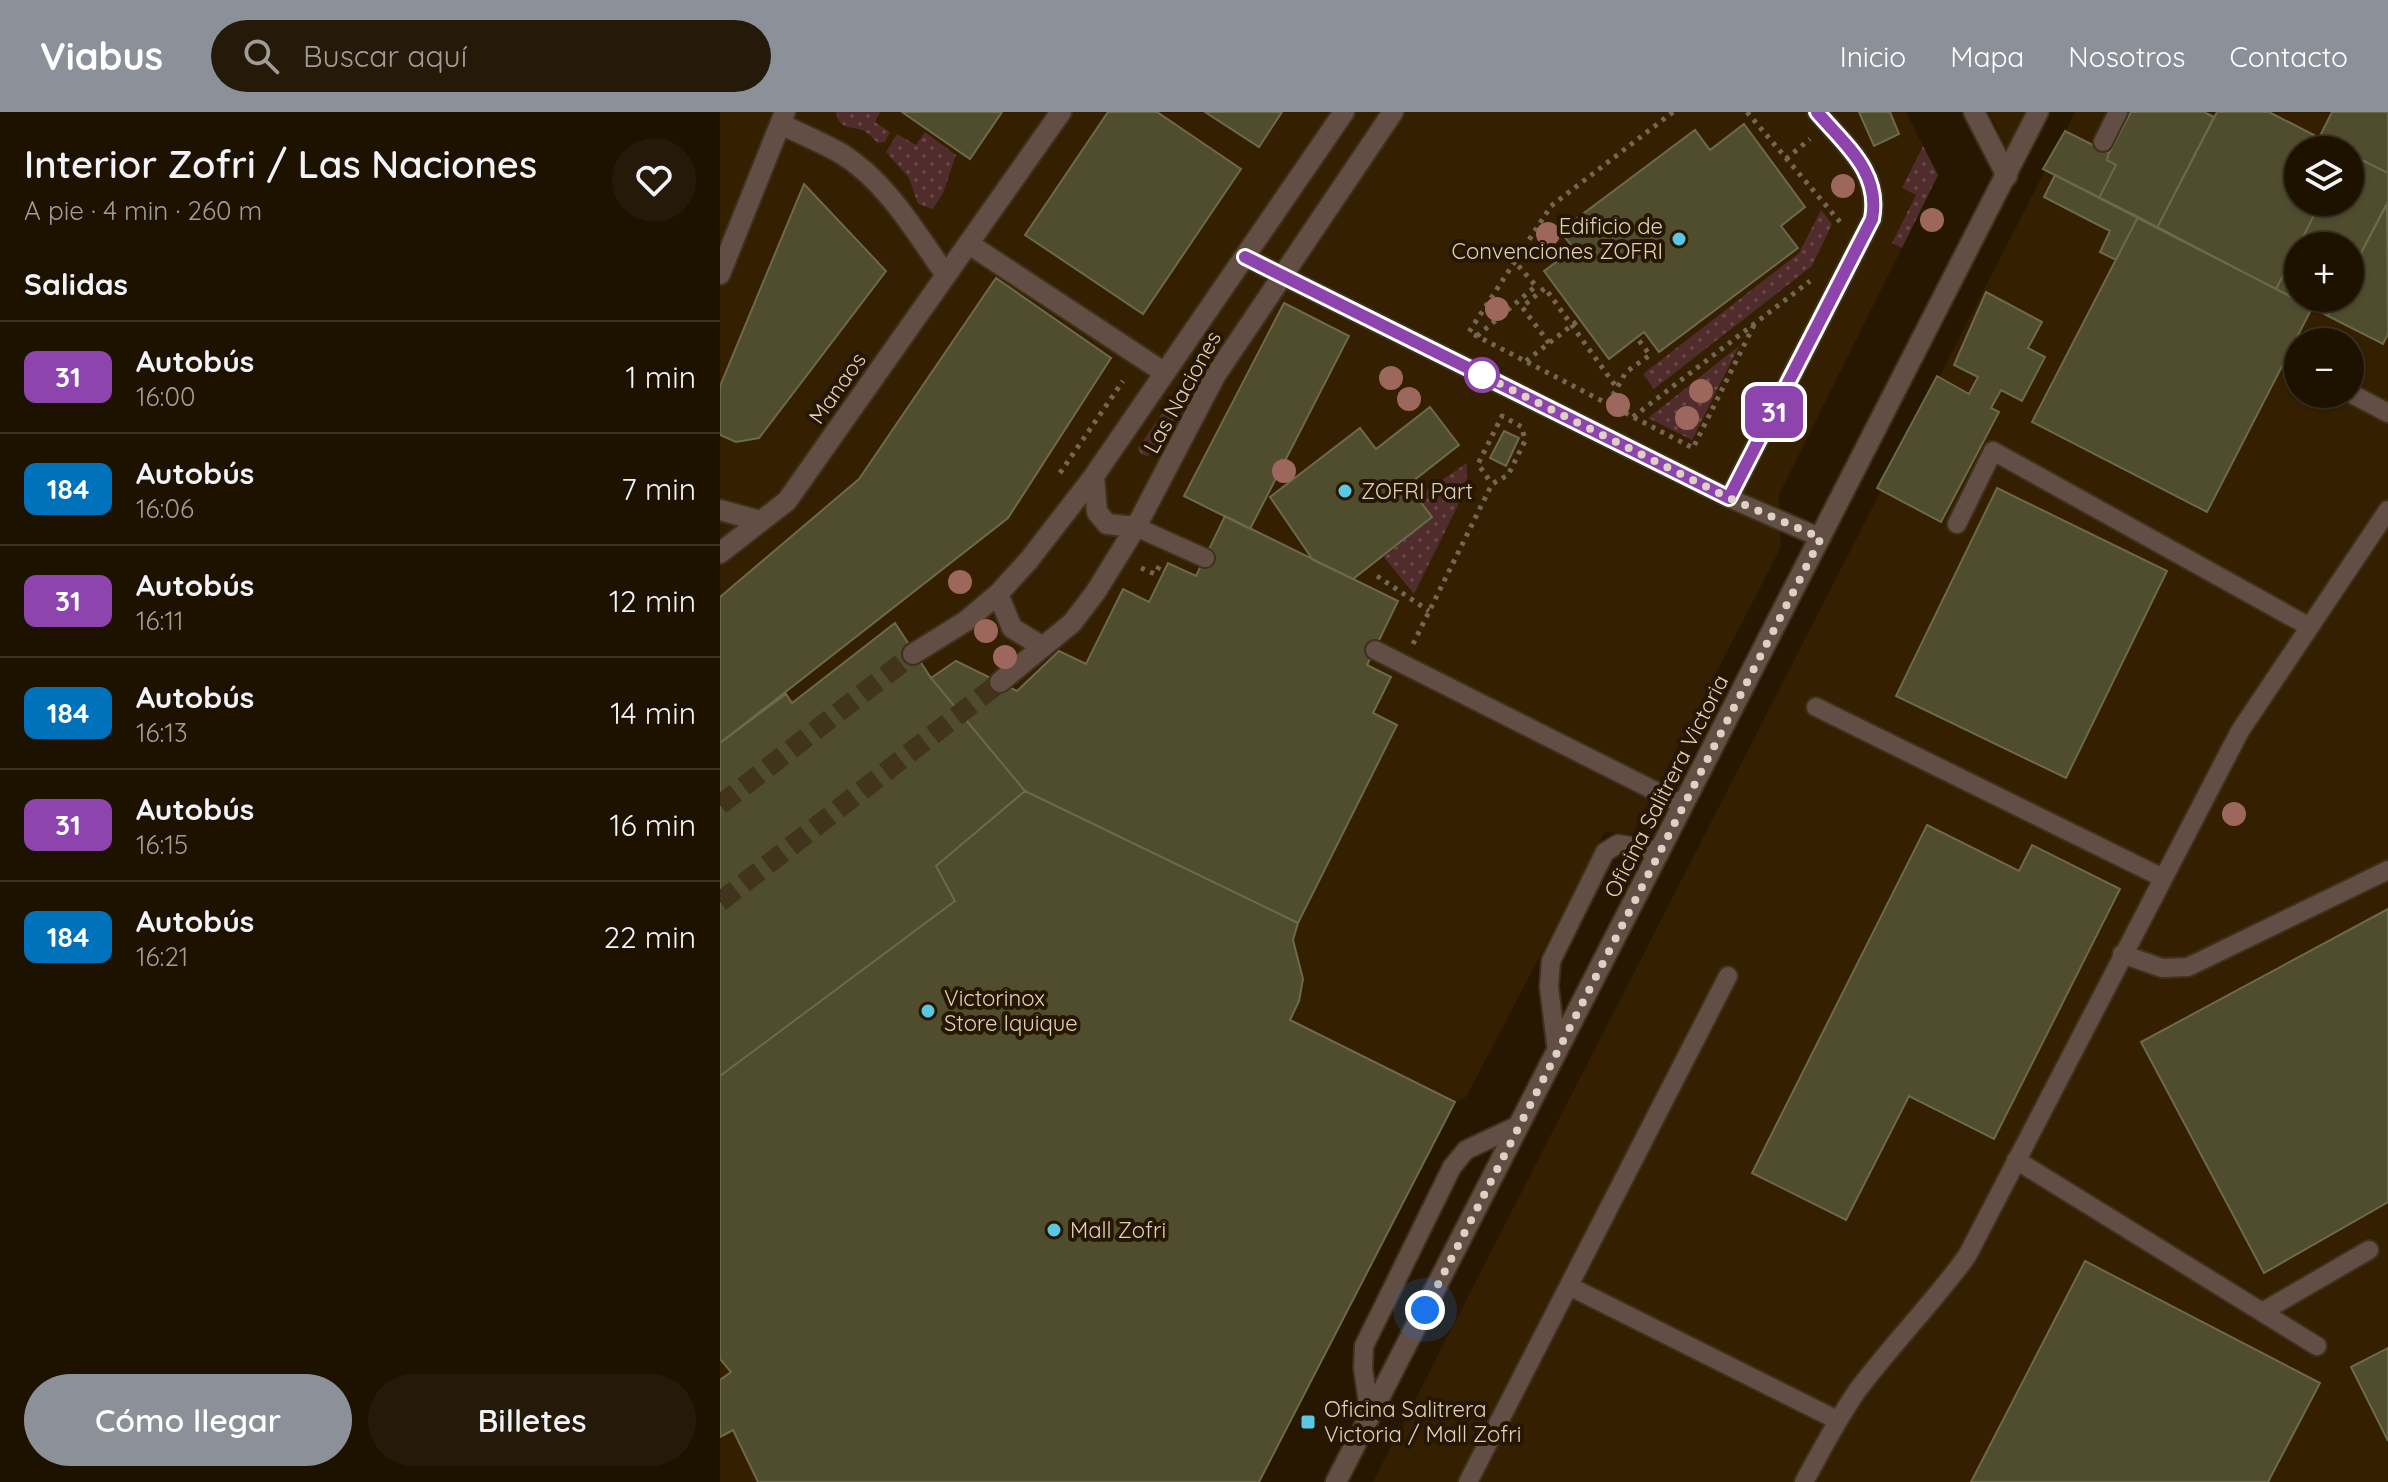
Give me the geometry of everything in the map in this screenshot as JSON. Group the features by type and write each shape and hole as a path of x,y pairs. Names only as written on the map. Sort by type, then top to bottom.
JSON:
{"street":[{"name":"Manaos","path":"720,553 787,501 1061,112"},
{"name":"Las Naciones","path":"913,654 966,621 998,594 1094,476 1344,112"},
{"name":"Las Naciones","path":"1000,682 1072,623 1095,593 1136,527 1215,376 1393,112"},
{"path":"1974,112 2007,176"},
{"name":"Oficina Salitrera Victoria","path":"1336,1482 2038,112"},
{"path":"720,274 783,118 860,168 904,216 946,275"},
{"path":"969,244 1165,373"},
{"path":"1094,476 1097,512 1107,524 1136,527"},
{"path":"720,510 760,521"},
{"path":"998,594 1012,628 1043,647"}],"lane":[{"path":"1729,498 1867,233 1875,204 1870,177 1862,164 1817,112"},
{"path":"2103,142 2118,112"},
{"path":"1245,257 1729,498 1821,538"},
{"path":"2364,400 2388,413"},
{"path":"1957,524 1993,451 2308,626"},
{"path":"1804,1482 1837,1420 1967,1256 2161,877 2240,731 2388,510"},
{"path":"1136,527 1205,558"},
{"path":"1375,650 1683,805"},
{"path":"1816,707 2161,877"},
{"path":"1557,1052 1549,987 1551,961 1605,852 1618,844 1660,851"},
{"path":"2122,954 2162,968 2188,967 2388,870"},
{"path":"1468,1482 1728,976"},
{"path":"1370,1416 1363,1368 1364,1346 1452,1167 1466,1150 1519,1125"},
{"path":"2016,1160 2317,1346"},
{"path":"2262,1312 2369,1250"},
{"path":"1569,1286 1837,1420"}],"path":[{"path":"1673,112 1551,206 1469,332 1693,448 1755,323"},
{"path":"1747,112 1840,222"},
{"path":"1786,159 1811,138"},
{"path":"1834,233 1840,222 1875,204"},
{"path":"1477,336 1536,286 1515,262"},
{"path":"1633,417 1810,281 1816,269"},
{"path":"1549,343 1522,307 1545,288 1617,388"},
{"path":"1526,361 1580,319"},
{"path":"1608,404 1626,372 1650,355 1637,338"},
{"path":"1056,479 1123,381"},
{"path":"1426,652 1412,645 1492,484 1508,475 1526,437 1522,427 1502,416 1478,464 1492,484"},
{"path":"1377,576 1429,611"}],"shaded area":[{"path":"720,112 1906,112 1938,175 1779,495 1781,547 1633,834 1605,832 1466,1097 1455,1102 1259,1482 720,1482"},
{"path":"836,112 880,112 875,122 890,132 885,142 878,143 864,131 842,124"},
{"path":"1989,112 2025,112 2007,148"},
{"path":"2075,112 2388,112 2388,1482 1373,1482"},
{"path":"925,132 956,155 943,193 933,209 918,204 909,178 886,152 897,134 916,145"},
{"path":"1923,146 1938,175 1902,248 1892,243 1916,195 1902,188"},
{"path":"1821,210 1832,224 1812,266 1654,389 1643,374 1799,253"},
{"path":"1739,346 1692,440 1648,418"},
{"path":"1189,375 1195,380 1158,450 1147,456 1141,454 1138,448"},
{"path":"1467,463 1467,487 1414,594 1384,557 1432,517 1417,497"}],"building":[{"path":"902,112 1002,112 970,159"},
{"path":"1108,112 1157,112 1241,169 1143,314 1025,235"},
{"path":"1205,112 1282,112 1259,147"},
{"path":"1859,112 1890,112 1899,134 1874,146"},
{"path":"2131,112 2204,112 2214,117 2157,228 2099,198 2116,165 2107,160 2109,153"},
{"path":"2217,112 2269,112 2316,136 2284,136 2284,216 2314,216 2305,232 2284,232 2284,274 2276,289 2157,228"},
{"path":"2332,112 2388,112 2388,173 2364,161 2364,136 2320,136"},
{"name":"Edificio de Convenciones ZOFRI","path":"1744,124 1805,207 1781,226 1798,248 1659,352 1644,332 1609,359 1544,271 1574,249 1560,231 1695,130 1710,150"},
{"path":"2065,131 2109,153 2107,160 2116,165 2099,198 2043,169"},
{"path":"2364,161 2388,173 2388,201 2364,247 2364,232 2305,232 2314,216 2364,216"},
{"path":"2055,175 2138,217 2116,260 2100,252 2110,231 2044,197"},
{"path":"804,184 886,271 759,438 736,442 720,435 720,386"},
{"path":"2387,204 2388,334 2383,344 2364,334 2364,328 2352,328 2328,316 2330,312 2364,312 2364,248"},
{"path":"2138,217 2284,293 2284,312 2310,312 2302,328 2284,328 2284,362 2207,512 2032,422"},
{"path":"2284,273 2284,293 2276,289"},
{"path":"996,278 1111,358 1008,518 720,743 720,597 859,479"},
{"path":"1986,292 2042,322 2028,348 2045,357 2022,401 2001,390 1991,408 1999,412 1941,522 1877,488 1937,376 1969,394 1978,377 1954,365"},
{"path":"1284,303 1349,336 1250,529 1184,496"},
{"name":"ZOFRI Part","path":"1430,407 1459,445 1408,485 1432,517 1353,579 1313,560 1270,497 1360,428 1376,449"},
{"path":"1504,431 1519,438 1506,466 1490,458"},
{"path":"1997,488 2167,571 2066,778 1896,696"},
{"path":"1225,516 1398,601 1367,665 1391,677 1373,713 1397,725 1298,923 1025,791 931,678 956,661 1017,691 1059,651 1086,664 1123,589 1149,602 1168,563 1196,576"},
{"path":"895,623 931,678 1025,791 936,866 955,901 720,1076 720,743 786,694 792,703"},
{"name":"Mall Zofri","path":"1025,791 1298,923 1293,940 1303,979 1299,1001 1290,1020 1455,1102 1259,1482 758,1482 733,1430 720,1437 720,1380 731,1372 720,1359 720,1076 955,901 936,866"},
{"path":"1927,825 2019,871 2032,845 2120,889 1994,1139 1909,1096 1846,1220 1752,1173"},
{"path":"2388,909 2388,1202 2264,1273 2141,1042"},
{"path":"2085,1261 2320,1383 2268,1482 1971,1482"},
{"path":"2388,1348 2388,1441 2351,1367"}],"tunnel":[{"path":"720,805 913,654"},
{"path":"720,902 1000,682"}],"bus line":[{"name":"31","path":"1245,257 1729,498 1872,219 1875,204 1870,177 1817,112"}],"place":[{"name":"Edificio de Convenciones ZOFRI","path":"1679,239"},
{"name":"ZOFRI Part","path":"1345,491"},
{"name":"Victorinox Store Iquique","path":"928,1011"},
{"name":"Mall Zofri","path":"1054,1230"},
{"name":"Oficina Salitrera Victoria / Mall Zofri","path":"1308,1422"}],"route":[{"path":"1425,1310 1821,538 1729,498 1482,375"}]}
